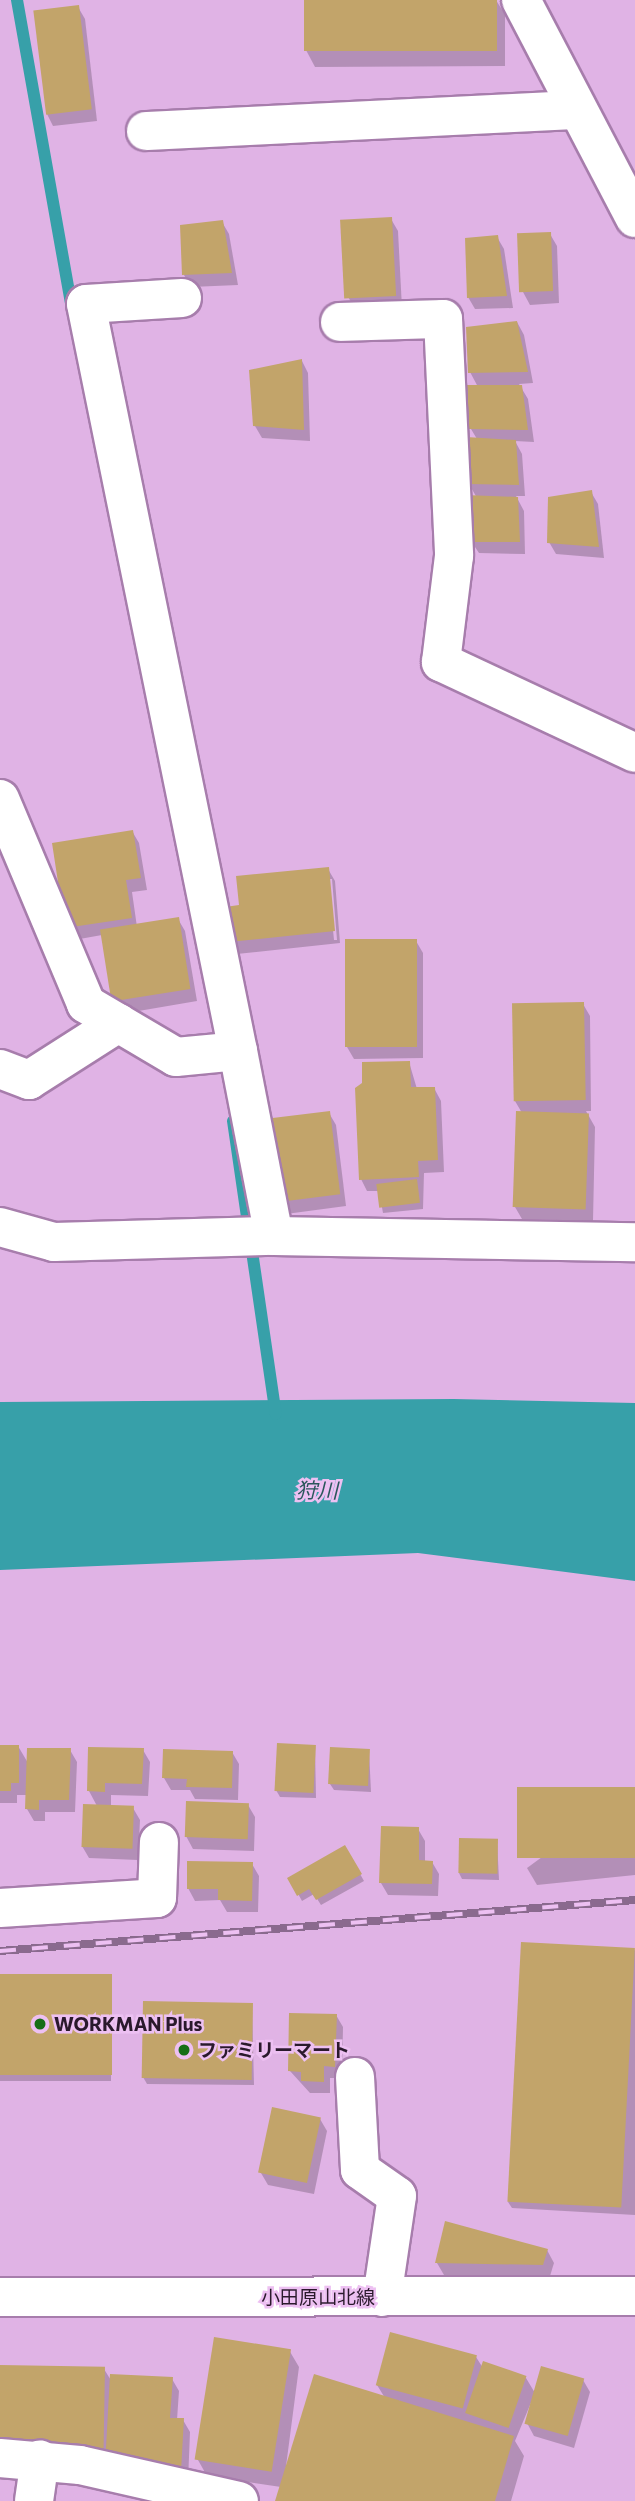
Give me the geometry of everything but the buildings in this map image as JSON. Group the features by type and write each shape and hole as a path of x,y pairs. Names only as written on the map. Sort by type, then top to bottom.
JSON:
{"street":[{"path":"533,6 575,110 635,218"},
{"path":"146,131 575,110"},
{"path":"182,298 86,304 274,1236"},
{"path":"340,322 443,319 454,556 441,662 635,753"},
{"path":"0,799 86,1004 176,1057 238,1051"},
{"path":"0,1069 29,1080 118,1023"},
{"path":"0,1227 54,1242 274,1236 635,1242"},
{"path":"0,1908 157,1898 159,1842"},
{"path":"355,2077 360,2170 397,2196 382,2297"},
{"name":"小田原山北線","path":"0,2297 635,2297"},
{"path":"0,2458 40,2459 239,2501"},
{"path":"34,2501 40,2459"}],"water":[{"name":"狩川","path":"454,1399 635,1403 635,1581 418,1553 0,1570 0,1402"}],"waterway":[{"path":"17,0 72,310"},
{"path":"233,1121 276,1414"}],"railway":[{"path":"0,1951 635,1900"}],"place":[{"name":"WORKMAN Plus","path":"40,2024"},
{"name":"ファミリーマート","path":"184,2050"}]}
